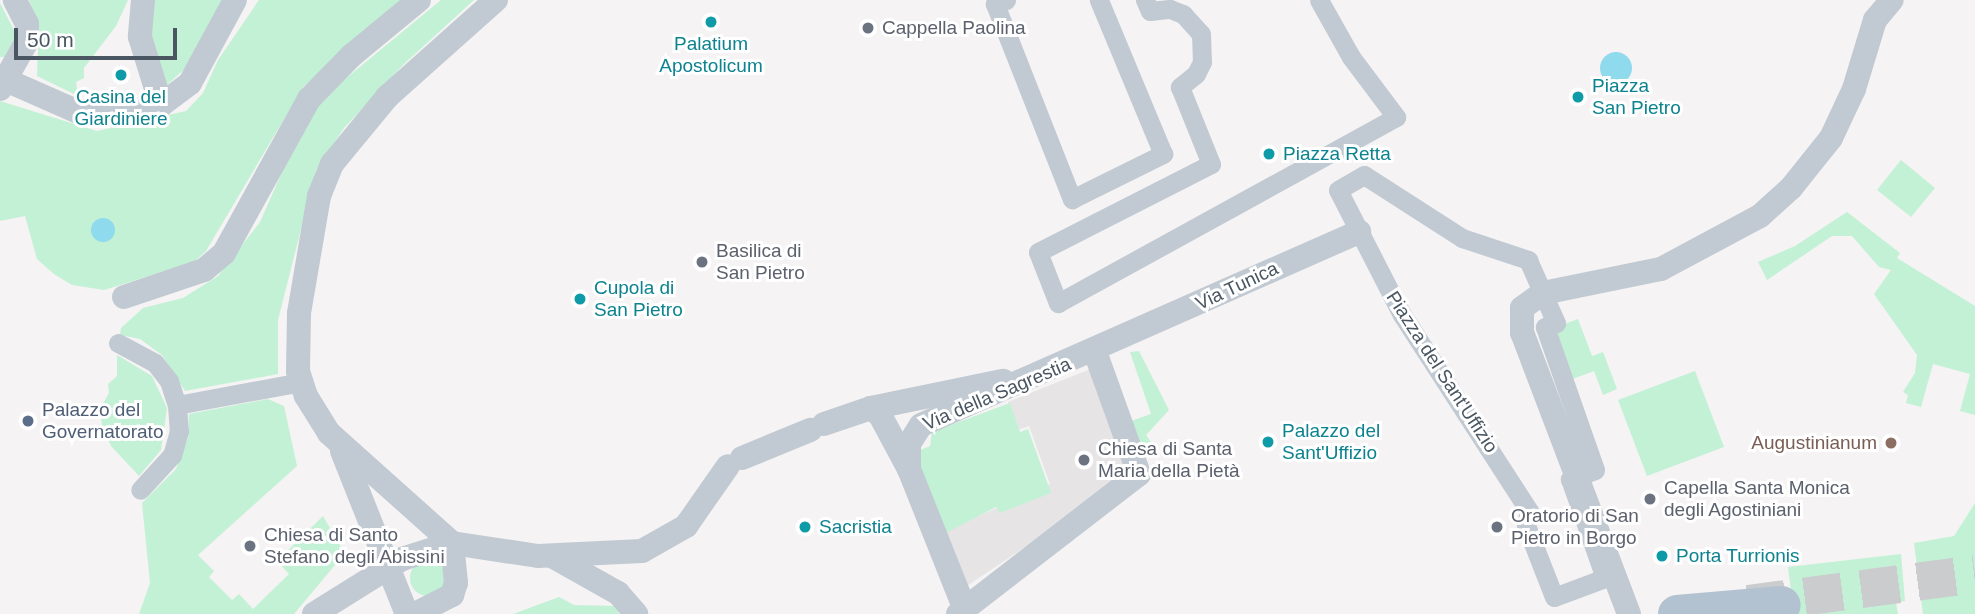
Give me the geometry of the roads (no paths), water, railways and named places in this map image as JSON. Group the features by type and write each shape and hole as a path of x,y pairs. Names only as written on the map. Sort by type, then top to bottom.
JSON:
{"main road":[{"path":"1677,614 1782,605"}],"street":[{"path":"15,0 27,24 27,41 4,85 81,113 123,113 161,105 190,83 235,0"},
{"path":"143,0 140,37 161,105"},
{"path":"124,297 204,270 224,253 309,99 351,56 419,0"},
{"path":"415,614 452,595 456,583 452,543 339,444 312,407 301,382 295,353 299,313 319,196 332,164 387,97 496,0"},
{"path":"1006,0 995,4 1072,199 1163,154 1099,0"},
{"path":"1145,0 1150,11 1170,9 1183,14 1201,34 1202,62 1196,74 1180,87 1211,164 1038,252 1058,303 1396,117 1350,57 1319,0"},
{"path":"1543,293 1661,269 1760,216 1791,188 1831,138 1844,116 1886,6"},
{"name":"Piazza del Sant'Uffizio","path":"1364,175 1462,238 1526,258 1543,293 1556,323 1545,327 1595,470 1570,479 1605,578 1554,597 1525,525 1529,512 1402,315 1338,190 1364,175"},
{"name":"Via Tunica","path":"1106,347 1359,232"},
{"name":"Piazza del Sant'Uffizio","path":"1543,293 1522,307 1522,333 1579,476 1629,614"},
{"path":"118,343 135,349 160,368 177,405 179,431 172,455 140,490"},
{"path":"860,411 880,415 909,469 961,612 1139,474 1106,347"},
{"name":"Via della Sagrestia","path":"909,469 909,444 921,425 1106,347"},
{"path":"314,614 413,554 452,543 551,556 642,551 686,526 735,462 860,411 1003,381 1026,383"},
{"path":"177,405 301,382"},
{"path":"339,444 407,614"},
{"path":"551,556 618,593 636,614"}],"water":[{"path":"1616,52 1628,56 1632,68 1628,80 1616,84 1604,80 1600,68 1604,56"},
{"path":"98,218 108,218 115,225 115,235 108,242 98,242 91,235 91,225"}],"tunnel":[{"path":"1748,604 1975,574"}],"place":[{"name":"Palatium Apostolicum","path":"711,22"},
{"name":"Cappella Paolina","path":"868,28"},
{"name":"Casina del Giardiniere","path":"121,75"},
{"name":"Piazza San Pietro","path":"1578,97"},
{"name":"Piazza Retta","path":"1269,154"},
{"name":"Basilica di San Pietro","path":"702,262"},
{"name":"Cupola di San Pietro","path":"580,299"},
{"name":"Palazzo del Governatorato","path":"28,421"},
{"name":"Palazzo del Sant'Uffizio","path":"1268,442"},
{"name":"Augustinianum","path":"1891,443"},
{"name":"Chiesa di Santa Maria della Pietà","path":"1084,460"},
{"name":"Capella Santa Monica degli Agostiniani","path":"1650,499"},
{"name":"Sacristia","path":"805,527"},
{"name":"Oratorio di San Pietro in Borgo","path":"1497,527"},
{"name":"Chiesa di Santo Stefano degli Abissini","path":"250,546"},
{"name":"Porta Turrionis","path":"1662,556"}]}
